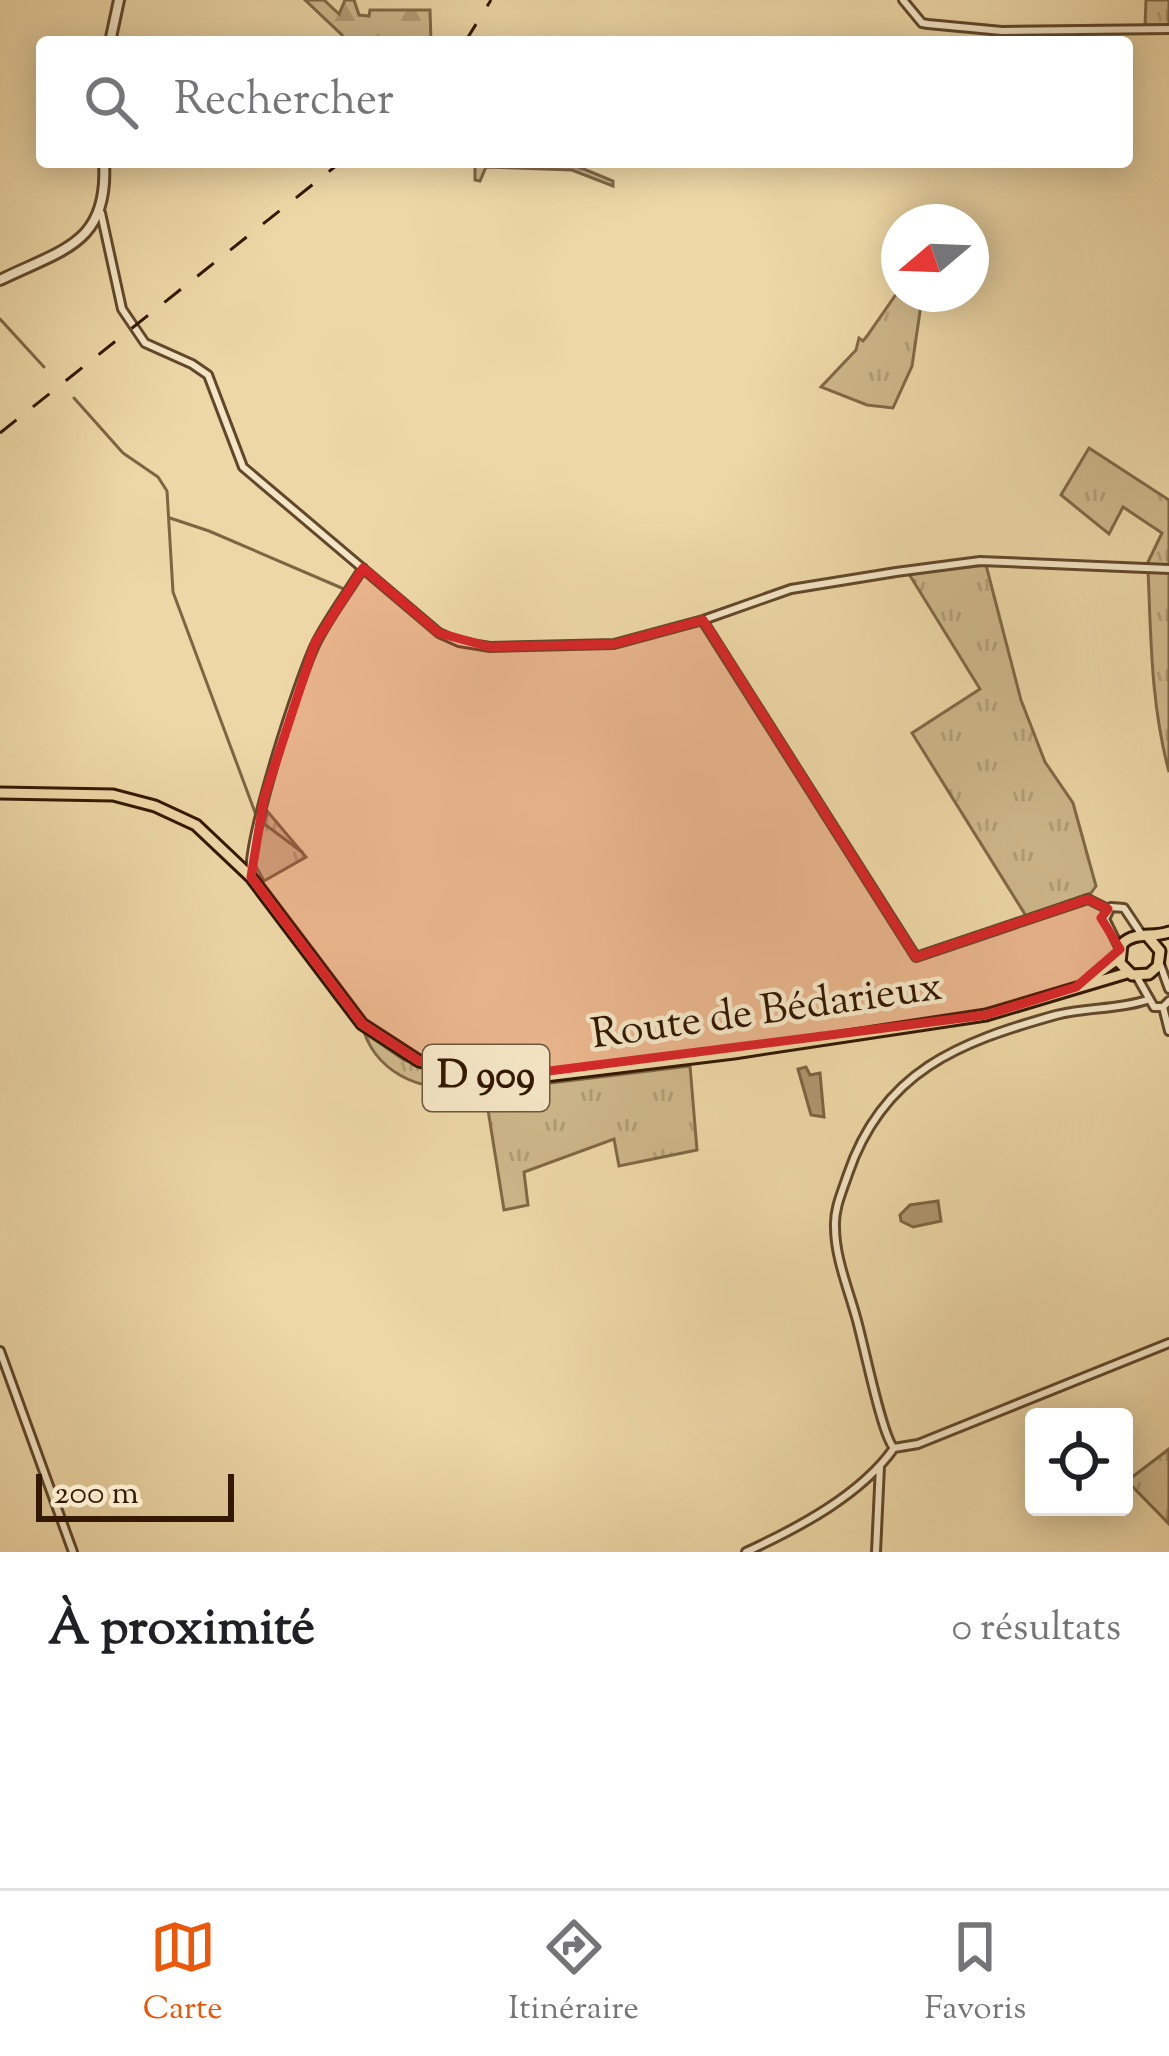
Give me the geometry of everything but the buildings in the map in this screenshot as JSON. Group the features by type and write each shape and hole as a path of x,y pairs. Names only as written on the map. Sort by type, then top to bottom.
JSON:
{"main road":[{"name":"Route de Bédarieux","path":"0,793 113,795 155,806 196,825 251,877 362,1024 419,1061 487,1079 567,1074 932,1024 986,1015 1132,975"},
{"path":"1169,935 1154,971 1132,975 1119,954 1130,937 1169,935"},
{"path":"1146,936 1160,956"},
{"name":"Route de Bédarieux","path":"1076,987 1119,954"}],"street":[{"path":"111,36 119,0"},
{"path":"903,0 928,24 1002,31 1169,29"},
{"path":"104,168 101,213 122,309 133,329 152,349 193,364 208,375 243,467 439,632 459,642 490,647 614,644 791,589 980,561 1169,569"},
{"path":"0,280 70,246 101,213"},
{"path":"251,877 248,862 264,799 315,644 363,568"},
{"path":"703,620 916,957 1088,899 1108,909"},
{"path":"1108,909 1124,908 1146,936"},
{"path":"1108,909 1106,922 1119,954"},
{"path":"1160,956 1169,989"},
{"path":"1132,975 1154,1007 1166,1004 1169,1031"},
{"path":"894,1448 885,1435 835,1235 837,1206 865,1136 890,1097 952,1051 1060,1014 1147,1000"},
{"path":"746,1552 820,1512 880,1466 894,1448 918,1444 1169,1343"},
{"path":"0,1351 73,1552"},
{"path":"876,1552 880,1466"}],"highlighted area":[{"path":"363,568 439,633 490,647 614,644 703,620 916,957 1088,899 1108,909 1101,918 1120,949 1076,987 986,1015 487,1079 419,1061 362,1024 251,877 264,798 315,643"}],"green space":[{"path":"305,0 324,0 339,14 345,0 354,0 359,15 369,16 370,10 430,10 431,36 342,35"},
{"path":"1146,0 1169,0 1169,25 1145,27"},
{"path":"475,168 486,168 480,181 475,180"},
{"path":"515,168 581,168 613,181 613,186 572,170"},
{"path":"883,312 920,312 912,366 893,408 867,405 821,387 856,350 859,338 863,341"},
{"path":"1089,448 1169,500 1169,566 1147,564 1162,533 1123,507 1109,534 1061,495"},
{"path":"986,565 1021,700 1045,762 1073,803 1096,886 1091,893 1026,916 912,733 980,689 909,574"},
{"path":"1148,570 1169,573 1169,772 1155,697"},
{"path":"268,812 306,857 264,881 252,859"},
{"path":"364,1032 404,1060 473,1083 440,1087 408,1079 381,1060"},
{"path":"690,1066 697,1150 619,1166 614,1139 524,1172 528,1205 504,1210 485,1091"},
{"path":"1169,1449 1169,1524 1133,1487 1133,1476"}],"shaded area":[{"path":"806,1067 810,1075 820,1073 824,1117 811,1115 798,1069"},
{"path":"938,1201 941,1221 913,1227 901,1221 900,1215 910,1205"}],"waterway":[{"path":"0,319 44,367"},
{"path":"74,398 123,453 158,477 167,491 173,592 256,815"},
{"path":"170,518 344,589"},
{"path":"263,823 302,852"}],"railway":[{"path":"469,36 491,0"},
{"path":"0,433 333,168"}]}
